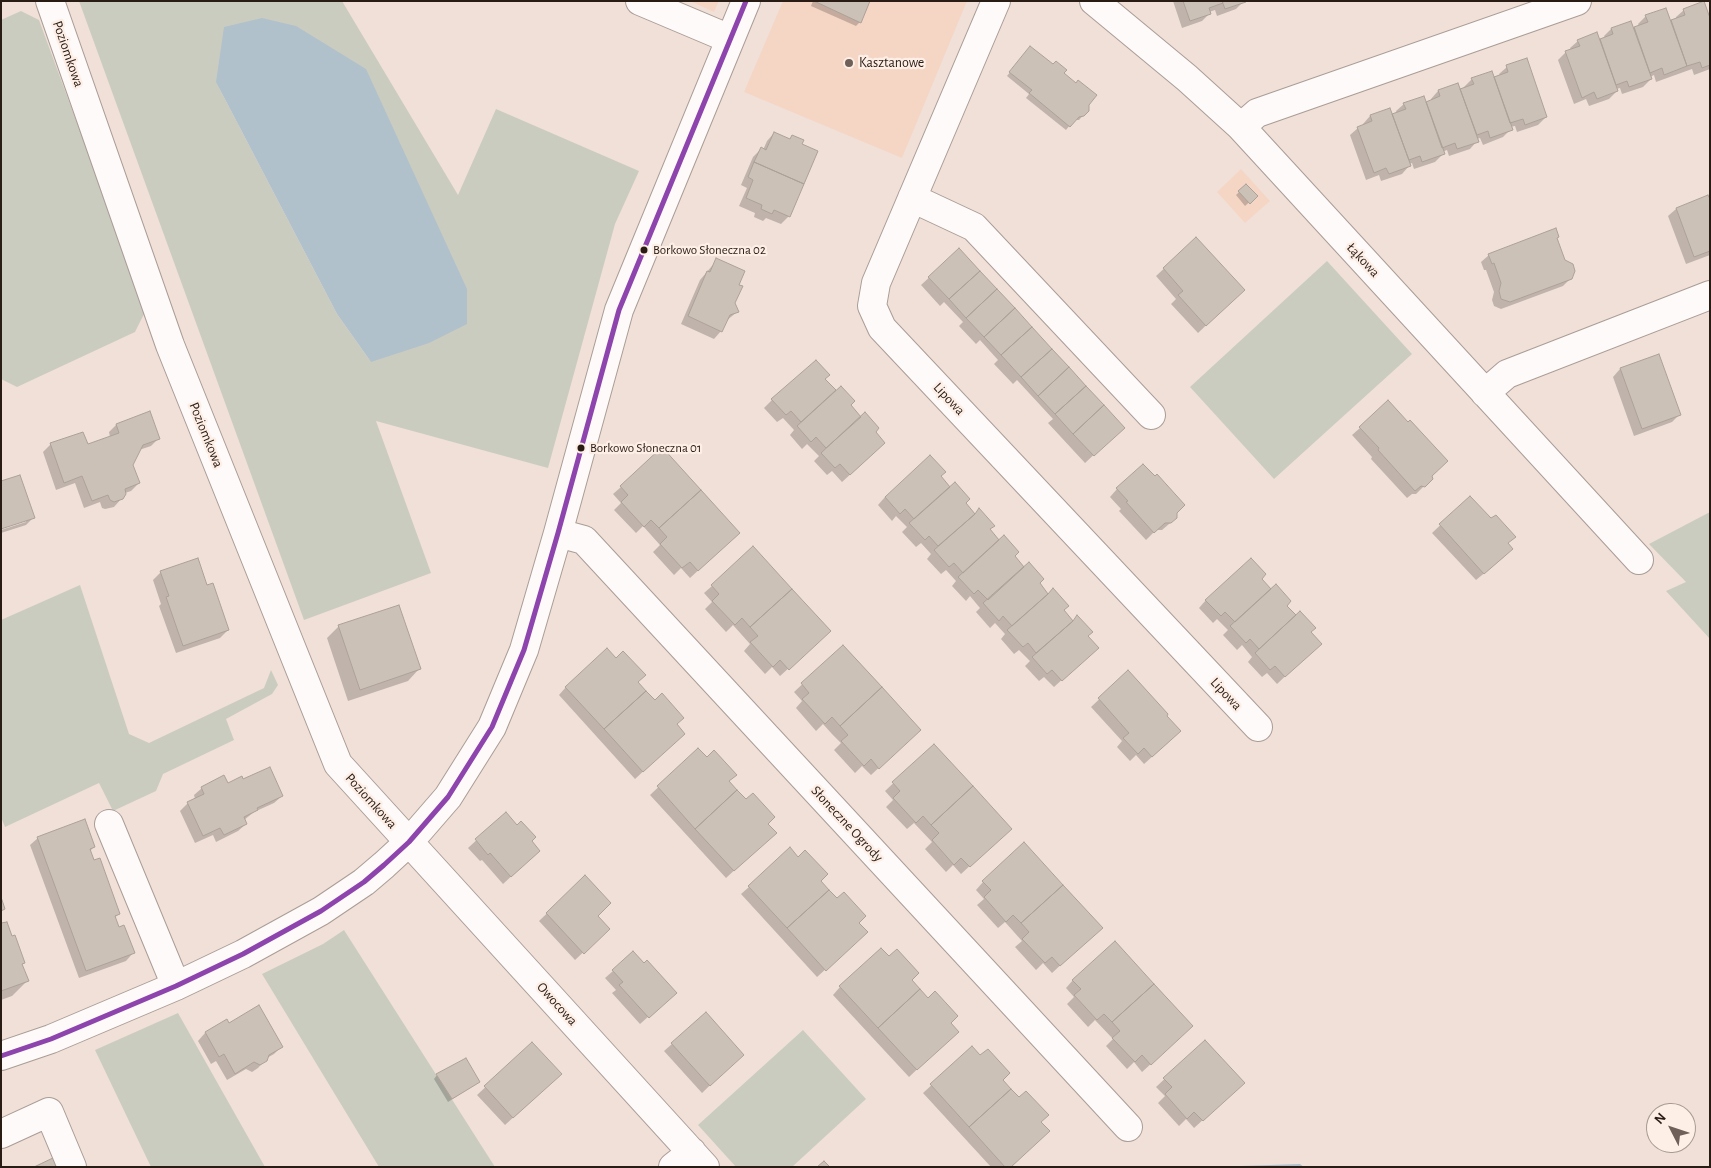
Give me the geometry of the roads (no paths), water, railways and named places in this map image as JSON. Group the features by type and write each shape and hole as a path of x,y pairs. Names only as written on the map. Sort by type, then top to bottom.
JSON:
{"street":[{"name":"Poziomkowa","path":"50,1 170,345 338,764 409,842"},
{"path":"640,1 730,39"},
{"path":"1,1056 51,1039 176,986 243,954 321,911 364,882 409,842 448,797 492,728 524,650 558,533 618,310 746,1"},
{"name":"Lipowa","path":"996,1 876,283 872,306 882,328 1258,727"},
{"name":"Łąkowa","path":"1094,1 1187,78 1241,127 1639,560"},
{"path":"1241,127 1257,113 1577,1"},
{"path":"912,198 974,227 1150,415"},
{"path":"1485,393 1507,374 1710,295"},
{"name":"Słoneczne Ogrody","path":"558,533 584,540 1128,1127"},
{"path":"109,824 176,986"},
{"name":"Owocowa","path":"409,842 690,1162"},
{"path":"1,1134 48,1112 72,1167"}],"place":[{"name":"Kasztanowe","path":"849,63"},
{"name":"Borkowo Słoneczna 02","path":"644,250"},
{"name":"Borkowo Słoneczna 01","path":"581,448"}]}
